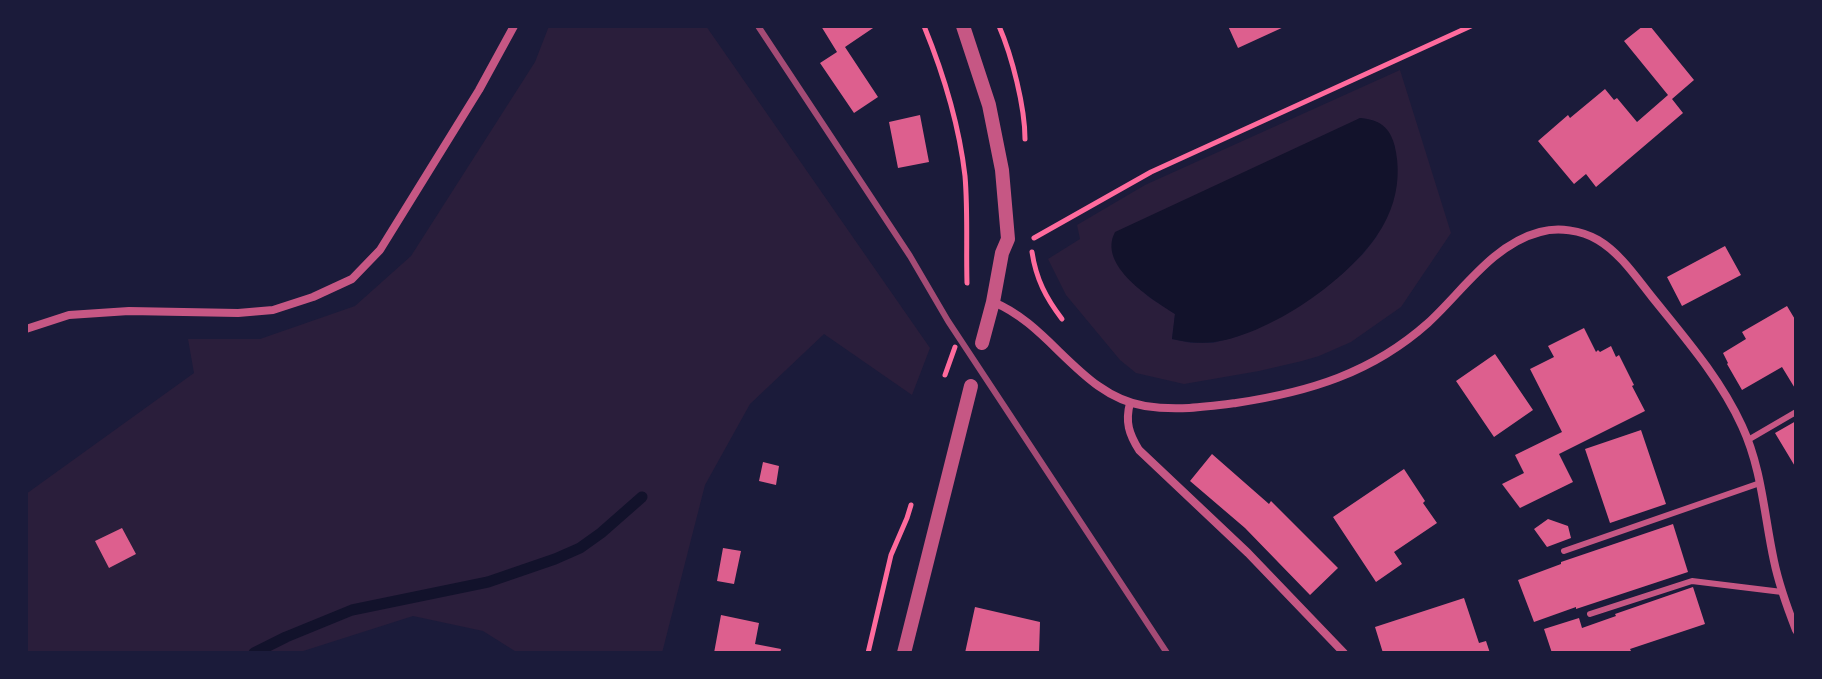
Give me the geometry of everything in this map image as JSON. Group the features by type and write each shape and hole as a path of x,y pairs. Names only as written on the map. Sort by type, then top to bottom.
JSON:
{"street":[{"path":"26,329 69,315 129,311 238,313 273,310 313,297 352,279 380,250 479,90 514,26"},
{"path":"963,26 989,105 1002,170 1008,239 1002,253 982,343"},
{"path":"993,302 1017,314 1102,389 1130,403 1172,409 1205,407 1294,392 1343,377 1378,360 1411,337 1506,249 1540,231 1561,229 1592,236 1623,261 1710,371 1736,414 1748,440 1760,483 1772,553 1796,630"},
{"path":"905,652 971,386"},
{"path":"1130,403 1127,419 1129,434 1139,450 1248,553 1344,653"}],"lane":[{"path":"1748,440 1796,412"},
{"path":"1564,551 1760,483"},
{"path":"1590,614 1692,581 1782,592"}],"path":[{"path":"924,26 956,118 965,179 968,294"},
{"path":"999,26 1018,90 1025,141"},
{"path":"1030,240 1151,172 1471,26"},
{"path":"1029,232 1040,284 1051,305 1067,324"},
{"path":"967,268 1002,253"},
{"path":"941,386 959,336"},
{"path":"868,653 891,555 911,504"}],"shaded area":[{"path":"549,26 706,26 930,348 912,395 824,334 750,404 705,485 662,653 518,653 483,631 413,616 297,653 26,653 26,494 194,373 188,339 260,339 355,306 411,256 535,62"},
{"path":"1400,70 1451,233 1401,307 1351,342 1302,361 1184,384 1136,373 1120,360 1066,295 1048,259 1080,239 1077,225 1145,185","holes":["1360,118 1383,126 1395,147 1377,236 1363,254 1320,292 1239,336 1213,343 1172,339 1175,314 1132,282"]},
{"path":"1360,118 1375,121 1389,132 1398,169 1395,194 1387,218 1358,259 1313,297 1262,327 1214,342 1172,339 1175,314 1141,290 1120,269 1111,245 1115,232"}],"building":[{"path":"821,26 876,26 845,47 878,97 854,113 820,63 837,52"},
{"path":"1228,26 1286,26 1238,48"},
{"path":"1643,26 1650,26 1694,80 1672,99 1683,113 1596,187 1586,174 1574,184 1538,141 1605,89 1637,122 1668,95 1624,41"},
{"path":"920,115 929,162 898,168 889,122"},
{"path":"1725,246 1741,275 1682,306 1667,277"},
{"path":"1787,306 1796,321 1796,390 1782,367 1742,390 1723,353 1746,339 1742,332"},
{"path":"1584,328 1596,352 1611,346 1616,357 1619,355 1645,411 1559,454 1573,482 1520,508 1502,484 1524,473 1515,455 1562,432 1530,369 1554,357 1548,346"},
{"path":"1495,354 1533,410 1494,437 1456,381"},
{"path":"1796,421 1796,468 1775,433"},
{"path":"1641,430 1666,504 1610,523 1585,449"},
{"path":"1212,454 1269,504 1271,501 1338,568 1310,595 1245,528 1190,481"},
{"path":"763,462 779,466 776,485 759,481"},
{"path":"1404,469 1437,523 1394,552 1402,564 1376,582 1333,517"},
{"path":"1548,519 1568,526 1571,538 1547,547 1534,529"},
{"path":"1673,524 1688,572 1534,622 1518,580"},
{"path":"122,528 136,554 109,568 95,541"},
{"path":"723,548 741,551 734,584 717,581"},
{"path":"1693,587 1705,624 1630,649 1632,653 1552,653 1544,629 1579,618 1582,628"},
{"path":"1464,598 1479,643 1486,641 1490,653 1383,653 1375,627"},
{"path":"975,607 1040,622 1039,653 965,653"},
{"path":"721,615 759,623 755,644 781,649 780,653 714,653"}],"waterway":[{"path":"254,653 352,610 488,582 555,559 580,548 642,497"}],"railway":[{"path":"758,26 1167,653"}]}
